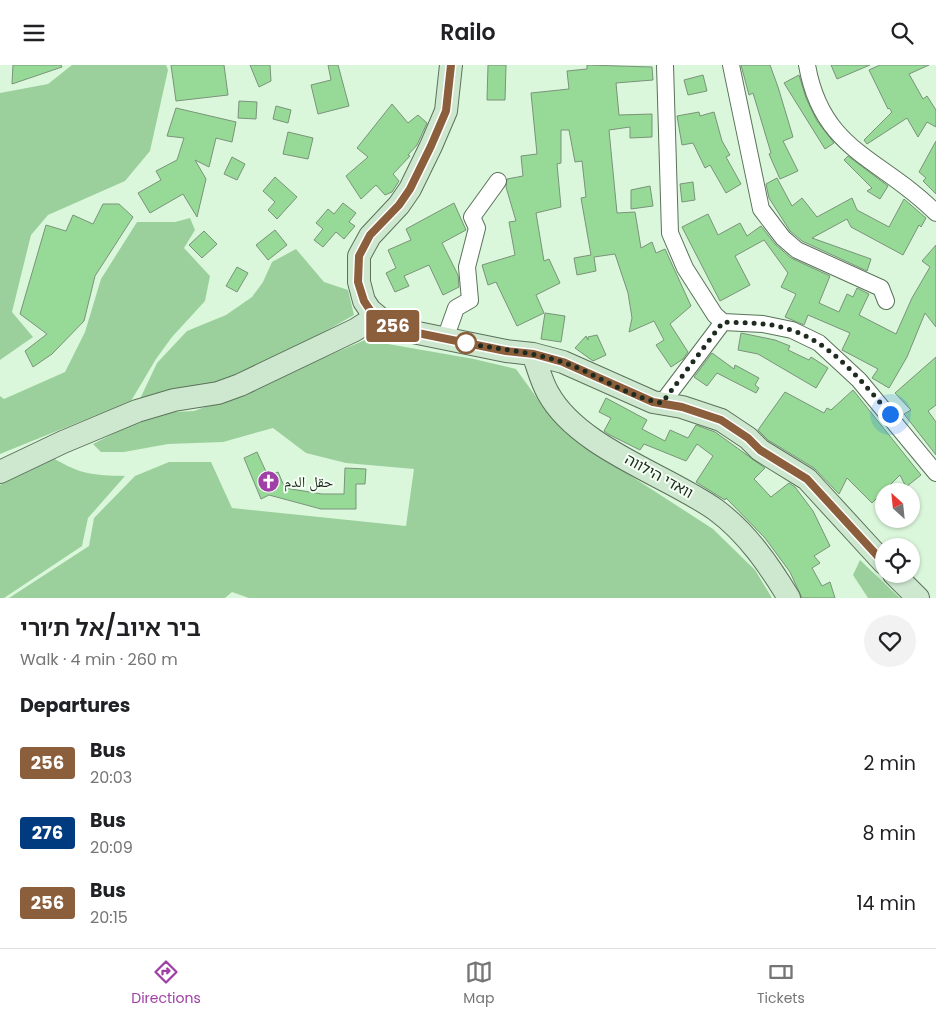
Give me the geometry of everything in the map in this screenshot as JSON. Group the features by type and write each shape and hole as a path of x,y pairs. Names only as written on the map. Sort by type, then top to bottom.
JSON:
{"street":[{"path":"451,65 446,111 431,146 410,189 399,205 370,235 359,256 358,275 361,292 364,301 377,316 403,330 506,351 534,354 563,362 632,393 721,420 748,438 760,450 807,479 875,553"},
{"path":"665,65 670,233 685,268 714,315 723,322 763,324 792,330 819,343 859,379 936,473"},
{"path":"731,65 761,209 783,238 797,250 881,287 886,301"},
{"path":"807,65 811,90 833,129 851,148 933,205"},
{"path":"444,339 456,308 470,300 466,267 477,228 472,217 498,181"},
{"path":"0,472 63,442 137,411 174,400 218,393 240,385 355,329 377,316"},
{"path":"662,403 723,322"},
{"name":"וואדי הילווה","path":"534,354 548,394 575,425 600,443 698,498 718,512 739,530 758,551 789,598"},
{"path":"903,583 918,598"}],"green space":[{"path":"72,65 166,65 168,70 150,151 125,181 48,215 31,235 12,312 33,337 0,360 0,93 48,84"},
{"path":"190,218 195,230 184,248 210,276 205,301 172,337 156,359 131,401 0,454 0,396 4,399 65,372 85,332 101,279 137,222 175,222"},
{"path":"296,249 324,282 348,290 354,315 267,364 213,385 139,401 157,363 187,331 226,315 252,297 263,282 272,262"},
{"path":"365,340 474,359 516,369 550,416 597,454 713,529 755,570 772,598 249,598 232,592 225,598 9,598 89,546 94,518 135,476 169,462 211,462 232,508 406,526 414,469 346,463 306,453 273,428 223,442 168,444 124,452 101,452 93,444 126,427 173,412 194,411 234,396"},
{"path":"53,458 72,468 88,473 125,476 88,518 82,546 4,598 0,598 0,485"},
{"path":"860,560 875,574 875,583 884,583 900,598 868,598 853,575"}],"building":[{"path":"13,65 61,65 62,67 12,84"},
{"path":"171,65 224,65 228,95 176,101"},
{"path":"250,65 270,65 271,81 259,87"},
{"path":"328,65 338,65 349,106 318,114 311,85 331,80"},
{"path":"488,65 506,65 505,100 487,100"},
{"path":"587,65 652,67 653,80 616,83 619,115 652,114 652,137 630,138 630,127 609,130 617,213 635,212 641,248 652,242 656,253 665,249 691,306 670,324 688,352 683,359 671,367 656,345 664,340 654,321 629,332 632,318 628,293 615,254 594,257 596,271 577,275 574,258 591,255 581,198 586,197 582,161 575,162 569,130 561,130 561,163 557,164 561,207 536,213 544,261 549,259 560,283 536,295 544,313 517,326 496,282 488,285 482,265 515,255 509,222 516,221 506,187 507,179 523,176 521,156 537,154 531,93 569,89 567,71 587,69"},
{"path":"741,65 770,65 778,87 793,137 783,141 798,171 780,179 769,154 771,153 753,93 749,95"},
{"path":"831,65 870,65 837,79"},
{"path":"880,65 929,65 909,74 923,99 927,96 936,110 936,127 927,122 918,137 907,118 867,144 864,140 892,112 888,109 869,70"},
{"path":"703,75 707,91 688,95 684,80"},
{"path":"799,75 806,98 817,121 834,143 825,149 784,83"},
{"path":"239,101 257,102 256,119 238,118"},
{"path":"392,104 408,123 418,115 427,123 417,145 408,155 410,156 393,174 399,181 392,192 385,195 376,185 361,199 346,176 368,157 357,148"},
{"path":"276,106 291,110 288,123 273,119"},
{"path":"176,108 236,122 232,142 216,138 209,167 195,160 206,179 197,217 183,194 150,213 138,193 161,180 156,171 177,160 184,138 167,136"},
{"path":"699,112 700,116 714,112 722,141 730,155 726,157 741,184 726,193 710,165 705,168 693,143 682,145 677,116"},
{"path":"288,132 313,138 308,159 283,154"},
{"path":"936,141 936,194 923,181 926,178 919,172"},
{"path":"848,156 888,186 880,199 867,191 872,188 844,160"},
{"path":"232,157 245,164 237,180 224,174"},
{"path":"275,177 297,197 277,219 268,210 275,202 263,191"},
{"path":"777,178 792,206 802,198 817,217 852,198 857,210 889,227 904,199 926,218 921,227 919,225 903,255 851,227 847,219 812,238 871,259 867,271 802,241 790,231 769,198 766,184"},
{"path":"693,182 695,200 682,202 680,184"},
{"path":"650,186 653,206 631,209 631,190"},
{"path":"343,203 356,213 349,222 355,226 344,239 336,232 323,247 314,240 323,229 316,223 328,209 334,214"},
{"path":"454,203 466,230 442,243 458,275 459,287 443,295 429,265 404,276 409,286 395,292 386,273 396,268 388,250 411,240 406,229"},
{"path":"103,204 119,204 133,217 95,276 84,321 52,354 33,367 25,351 47,334 20,314 46,225 66,231 73,215 93,224"},
{"path":"708,214 718,235 740,223 747,236 761,226 775,244 791,258 830,276 819,303 839,312 847,294 853,297 857,288 869,294 859,315 896,334 912,298 930,267 922,261 936,245 936,327 925,313 907,357 889,388 872,378 878,369 842,350 850,333 808,315 804,325 785,317 796,294 781,287 788,273 764,240 735,256 750,285 720,301 682,227"},
{"path":"275,230 287,245 268,260 256,245"},
{"path":"204,231 217,244 202,258 189,245"},
{"path":"237,267 248,273 237,292 226,286"},
{"path":"545,313 565,316 561,342 541,339"},
{"path":"741,333 775,340 790,346 788,350 809,360 811,357 828,368 816,388 758,354 738,350"},
{"path":"597,335 606,355 593,361 575,348 586,336 588,340 588,337"},
{"path":"712,353 734,369 735,365 759,378 755,385 759,388 756,393 717,373 707,386 694,377"},
{"path":"936,357 936,405 928,411 936,422 936,455 904,414 911,410 895,393"},
{"path":"853,390 921,475 911,483 904,483 900,475 892,483 875,483 875,500 872,503 847,478 839,494 814,468 768,440 758,430 785,392 824,413 827,408 831,410"},
{"path":"606,398 647,420 642,429 665,441 670,430 688,438 696,425 715,432 765,468 754,479 771,497 789,483 795,487 813,511 830,546 814,556 820,563 812,568 822,586 830,582 835,598 802,598 790,572 765,538 726,498 725,500 696,482 713,456 697,444 686,461 644,444 640,450 608,434 604,431 611,418 599,412"},
{"name":"حقل الدم","path":"257,452 268,476 278,472 285,488 322,494 344,494 345,468 366,469 365,484 356,484 356,509 321,509 269,495 261,499 244,458"}],"bus line":[{"name":"256","path":"451,65 446,111 431,146 420,165 410,189 399,205 370,235 359,256 358,282 364,301 370,310 388,324 403,330 506,351 534,354 563,362 653,402 682,407 721,420 748,438 760,450 807,479 875,554"}],"place":[{"name":"حقل الدم","path":"268,482"}],"route":[{"path":"466,343 460,342 506,351 534,354 563,362 653,402 662,403 723,322 763,324 792,330 819,343 859,379 890,414"}]}
